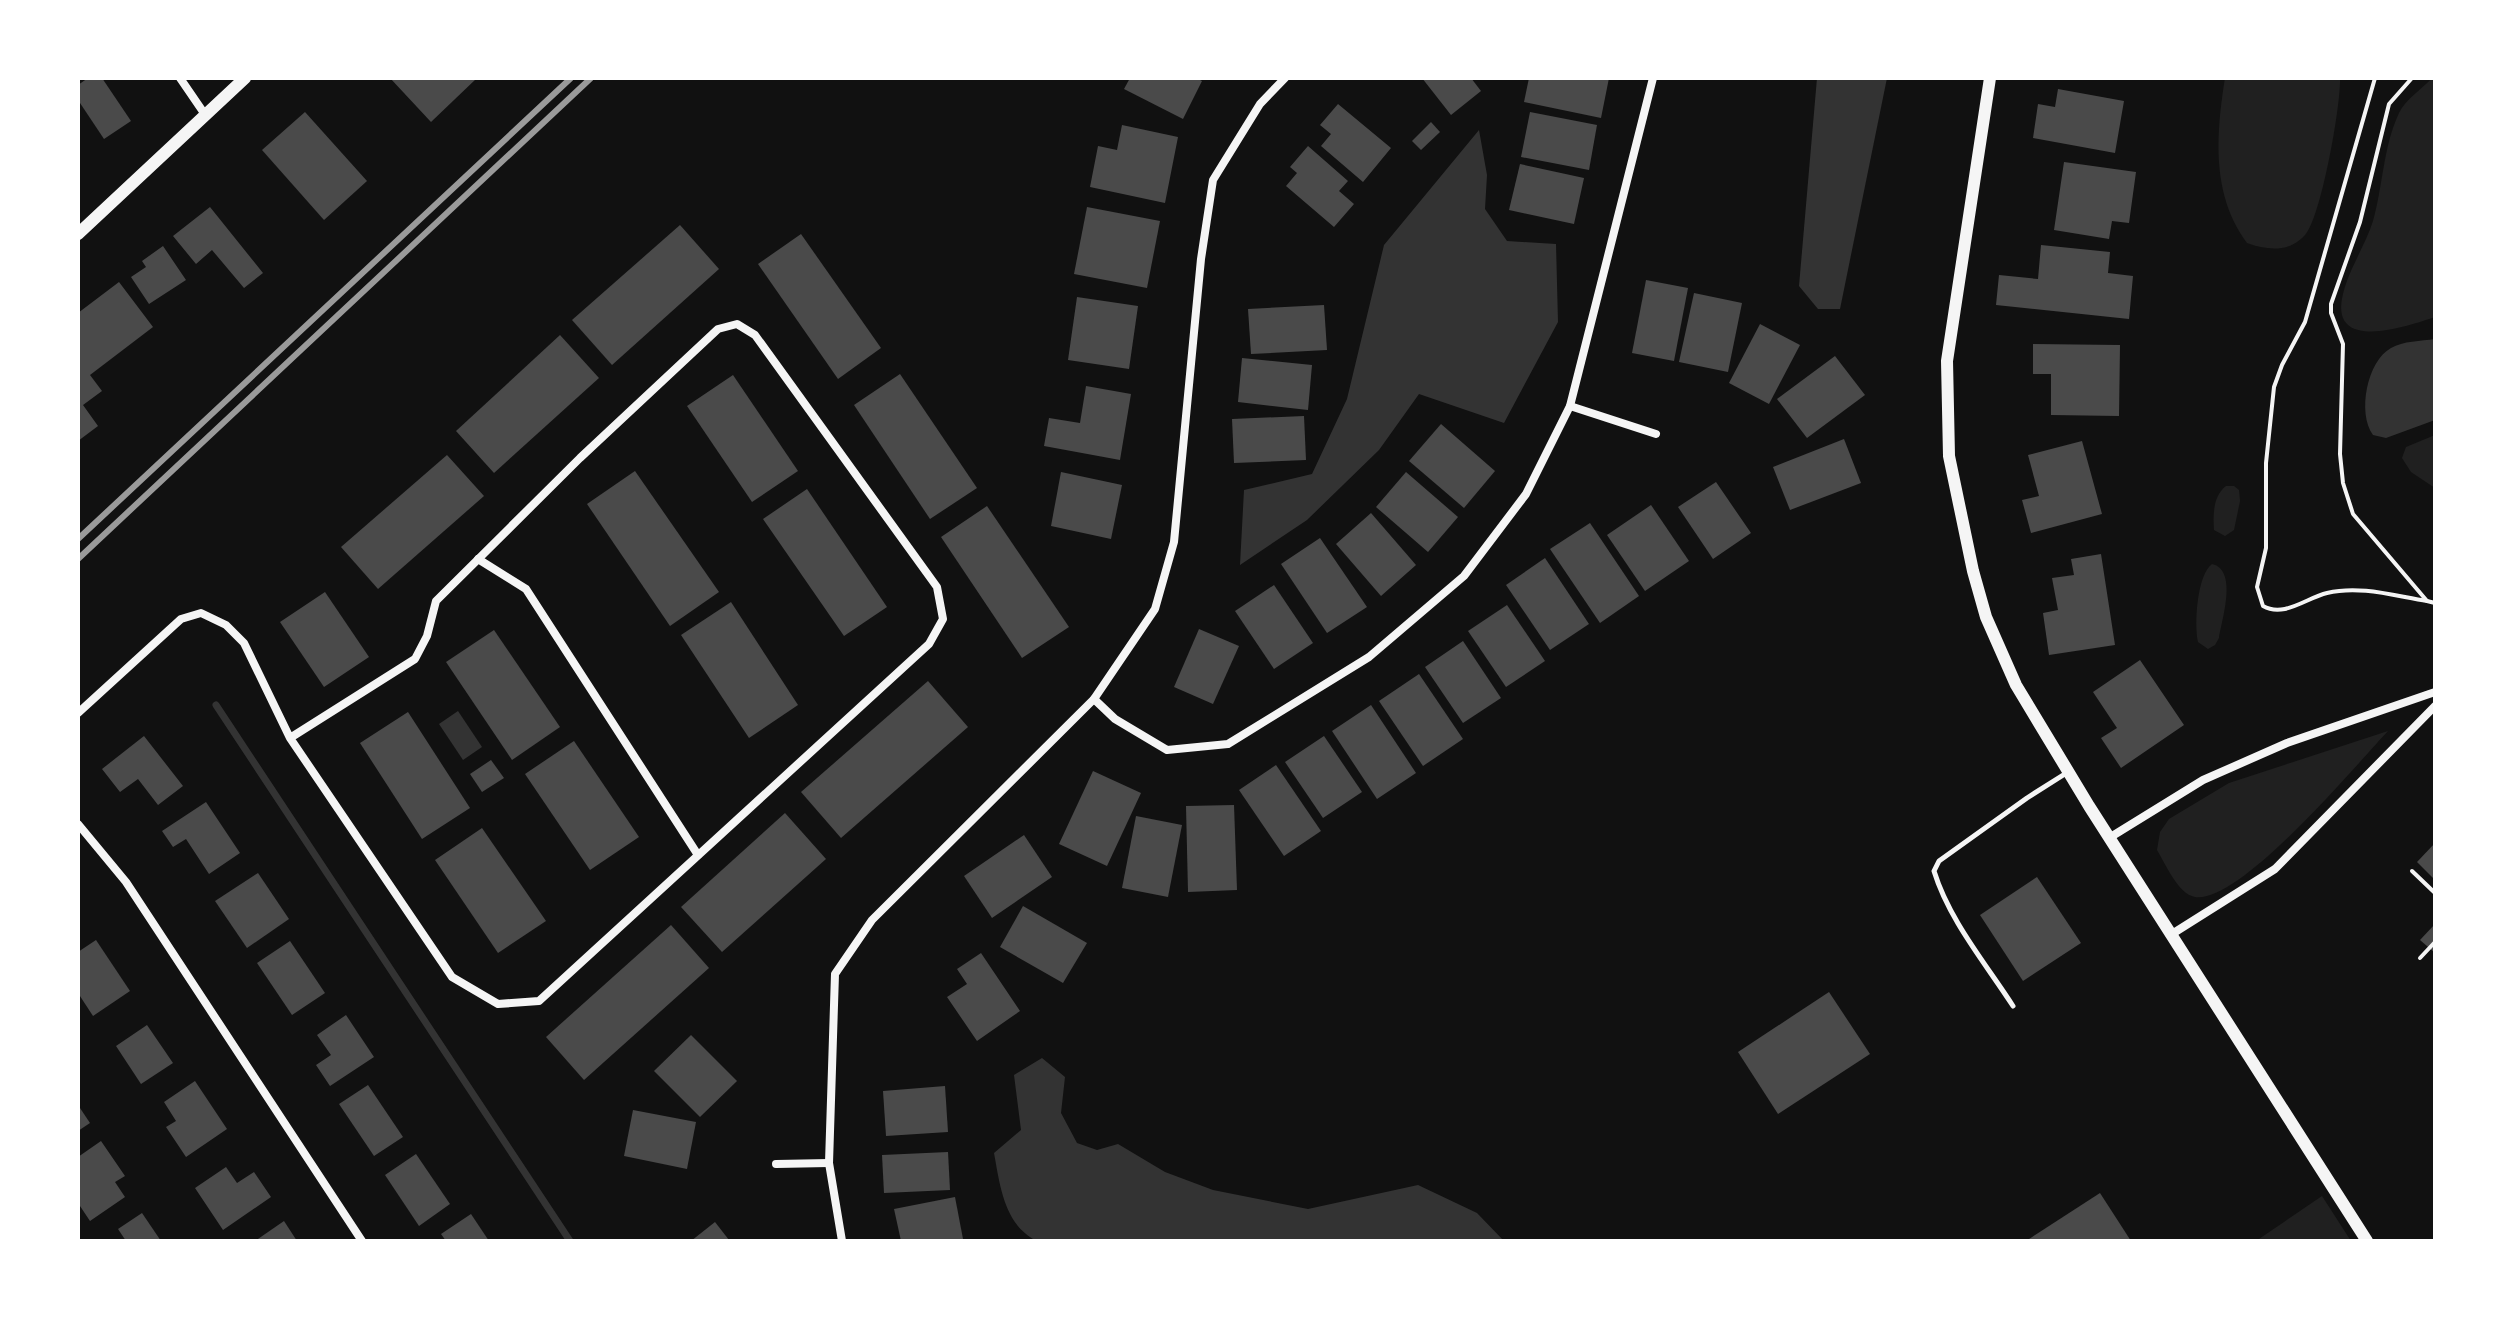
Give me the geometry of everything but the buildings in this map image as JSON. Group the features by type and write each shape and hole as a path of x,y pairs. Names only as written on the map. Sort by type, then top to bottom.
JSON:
{"street":[{"path":"180,78 206,116"},
{"path":"78,234 245,78"},
{"path":"842,1241 829,1163 835,974 872,920 1094,699 1155,609 1174,542 1201,259 1213,180 1260,104 1285,78"},
{"path":"1094,699 1115,719 1167,750 1228,744 1369,657 1464,576 1526,494 1570,406 1653,78"},
{"path":"1990,78 1947,361 1949,456 1986,617 2016,685 2068,771 2367,1241"},
{"path":"78,713 181,619 201,613 226,625 244,643 290,738 452,977 498,1004 539,1001 929,644 943,619 937,587 755,335 737,324 718,329 580,458 436,601 427,636 415,659 290,738"},
{"path":"1570,406 1656,434"},
{"path":"478,559 526,589 698,855"},
{"path":"2109,838 2203,780 2287,743 2435,692"},
{"path":"2172,934 2275,869 2435,706"},
{"path":"78,824 126,882 362,1241"},
{"path":"776,1164 829,1163"}],"lane":[{"path":"2013,1006 1965,932 1934,871 1939,861 2068,771"}],"path":[{"path":"2375,78 2305,322 2274,387 2266,463 2266,548 2257,587 2263,606 2271,611 2282,610 2327,593 2355,589 2435,603"},
{"path":"2412,78 2389,104 2360,222 2334,291 2331,313 2343,344 2340,454 2348,503 2353,514 2427,601"},
{"path":"2412,871 2435,893"},
{"path":"2420,958 2435,942"}],"shaded area":[{"path":"1817,78 1887,78 1840,309 1818,309 1799,286"},
{"path":"2225,78 2340,78 2334,135 2317,207 2305,235 2292,245 2270,248 2247,243 2227,205 2219,164"},
{"path":"2435,78 2435,317 2390,329 2358,330 2347,324 2342,313 2343,294 2373,221 2390,139 2399,113"},
{"path":"1479,130 1487,175 1485,209 1507,241 1556,244 1558,322 1504,423 1419,394 1379,450 1307,520 1240,565 1244,490 1312,474 1347,399 1384,245"},
{"path":"2435,339 2435,420 2386,438 2373,435 2368,425 2365,401 2376,364 2391,348"},
{"path":"2435,435 2435,488 2411,472 2402,458 2406,447"},
{"path":"2226,486 2239,490 2240,501 2234,530 2225,536 2214,530 2214,518 2216,500"},
{"path":"2212,564 2220,568 2224,575 2226,596 2219,638 2208,649 2198,642 2196,624 2200,589"},
{"path":"458,711 482,747 463,760 439,724"},
{"path":"2388,731 2296,829 2240,879 2215,893 2195,897 2183,890 2173,877 2157,850 2160,832 2169,819 2229,783"},
{"path":"1042,1058 1065,1077 1061,1113 1077,1143 1097,1150 1118,1144 1165,1172 1213,1190 1308,1209 1418,1185 1477,1213 1504,1241 1037,1241 1026,1234 1010,1215 994,1153 1021,1130 1014,1075"},
{"path":"2322,1196 2351,1241 2256,1241"}],"waterway":[{"path":"216,705 570,1241"}],"railway":[{"path":"78,539 571,78"},
{"path":"78,559 591,78"}]}
